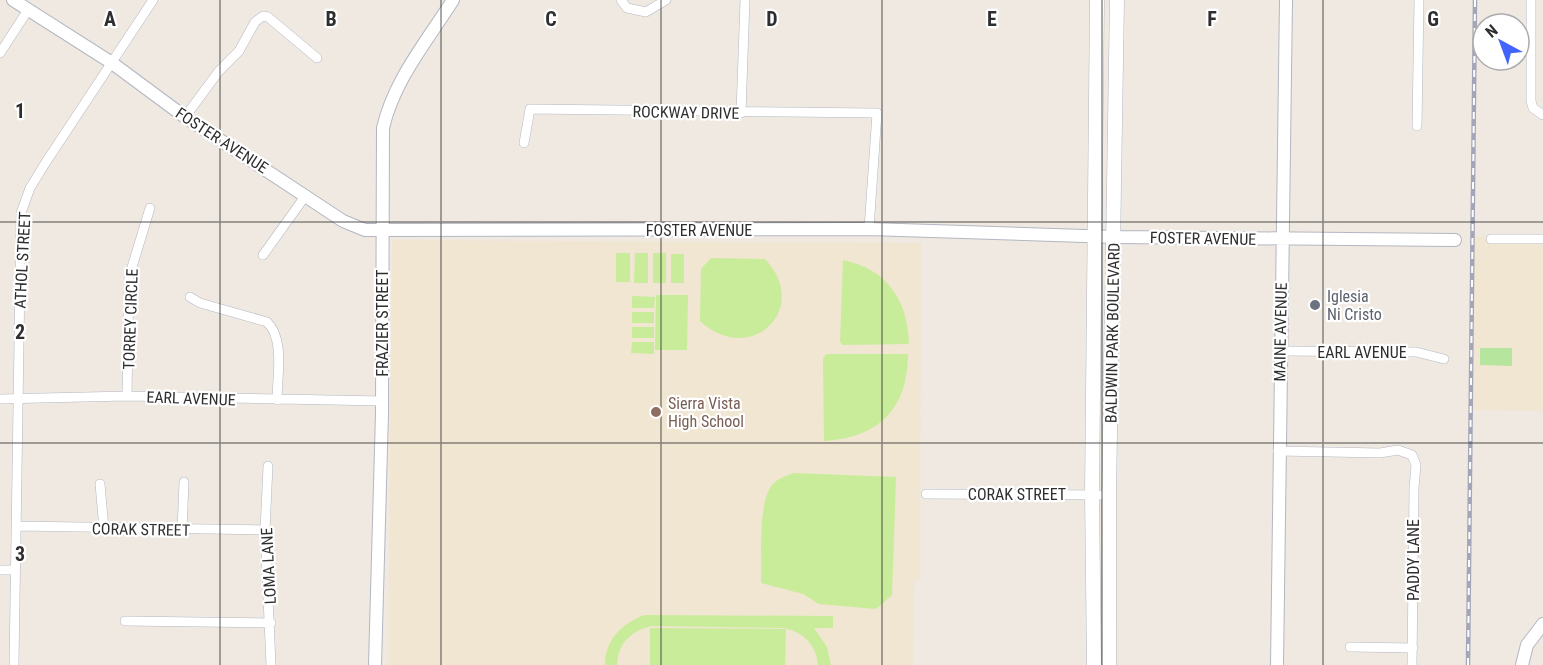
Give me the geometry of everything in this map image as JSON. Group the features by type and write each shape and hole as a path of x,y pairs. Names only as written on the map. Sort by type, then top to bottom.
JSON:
{"main road":[{"name":"BALDWIN PARK BOULEVARD","path":"1094,665 1092,494 1097,0"},
{"name":"BALDWIN PARK BOULEVARD","path":"1109,665 1109,495 1117,0"}],"street":[{"name":"FOSTER AVENUE","path":"13,0 112,63 185,117 343,221 365,231 869,229 1114,237 1455,240"},
{"name":"ATHOL STREET","path":"14,665 21,213 30,188 46,162 153,0"},
{"name":"FRAZIER STREET","path":"375,665 382,401 382,144 387,107 399,83 453,0"},
{"path":"621,0 627,8 646,12 666,0"},
{"path":"741,113 745,0"},
{"name":"MAINE AVENUE","path":"1277,665 1278,451 1286,0"},
{"path":"1418,126 1419,0"},
{"path":"0,52 28,10"},
{"path":"185,117 219,71 238,51 255,22 263,16 268,17 317,58"},
{"path":"1531,17 1543,17"},
{"path":"1531,72 1533,108 1540,114"},
{"name":"ROCKWAY DRIVE","path":"524,143 530,109 877,113 869,229"},
{"path":"263,255 306,195"},
{"name":"TORREY CIRCLE","path":"128,396 129,277 150,208"},
{"path":"1491,239 1543,239"},
{"path":"190,297 200,303 267,322 273,327 278,349 277,400"},
{"name":"EARL AVENUE","path":"1280,351 1416,352 1444,358"},
{"name":"EARL AVENUE","path":"0,399 128,396 382,401"},
{"name":"PADDY LANE","path":"1278,451 1380,453 1398,450 1412,455 1416,465 1413,488 1412,665"},
{"name":"LOMA LANE","path":"268,466 265,530 271,623 271,665"},
{"path":"182,530 184,482"},
{"path":"100,484 104,529"},
{"name":"CORAK STREET","path":"926,494 1109,495"},
{"name":"CORAK STREET","path":"17,526 265,530"},
{"path":"0,570 16,570"},
{"path":"125,621 271,623"},
{"path":"1522,665 1527,645 1543,624"},
{"path":"1350,647 1413,648"}],"shaded area":[{"path":"1473,236 1543,239 1543,411 1471,410"},
{"name":"Sierra Vista High School","path":"392,240 921,243 920,580 914,581 913,665 388,665"}],"green space":[{"path":"616,253 630,253 630,282 616,282"},
{"path":"635,253 648,253 648,283 634,283"},
{"path":"653,253 666,253 666,283 653,283"},
{"path":"671,254 684,254 684,283 671,283"},
{"path":"711,258 765,259 778,278 782,296 779,313 769,326 755,335 738,338 719,334 700,321 701,269"},
{"path":"843,260 872,271 892,289 904,314 909,344 843,345 840,342"},
{"path":"656,295 688,295 687,350 655,350"},
{"path":"632,296 655,297 654,308 632,308"},
{"path":"632,312 654,312 654,323 632,323"},
{"path":"632,327 654,327 654,338 632,338"},
{"path":"632,342 654,342 654,354 631,353"},
{"path":"1480,348 1512,348 1512,366 1480,365"},
{"path":"826,354 908,354 903,390 887,417 860,434 824,441 823,359"},
{"path":"794,473 896,477 892,595 876,609 819,604 803,594 761,583 762,520 766,497 774,483"},
{"path":"645,615 833,616 833,628 814,628 827,647 831,665 818,665 815,651 808,640 784,628 652,626 638,631 627,639 620,650 617,665 605,665 608,648 616,634 629,623"},
{"path":"650,628 786,629 785,665 650,665"}],"railway":[{"path":"1468,665 1475,0"}],"place":[{"name":"Iglesia Ni Cristo","path":"1315,305"},
{"name":"Sierra Vista High School","path":"656,412"}]}
